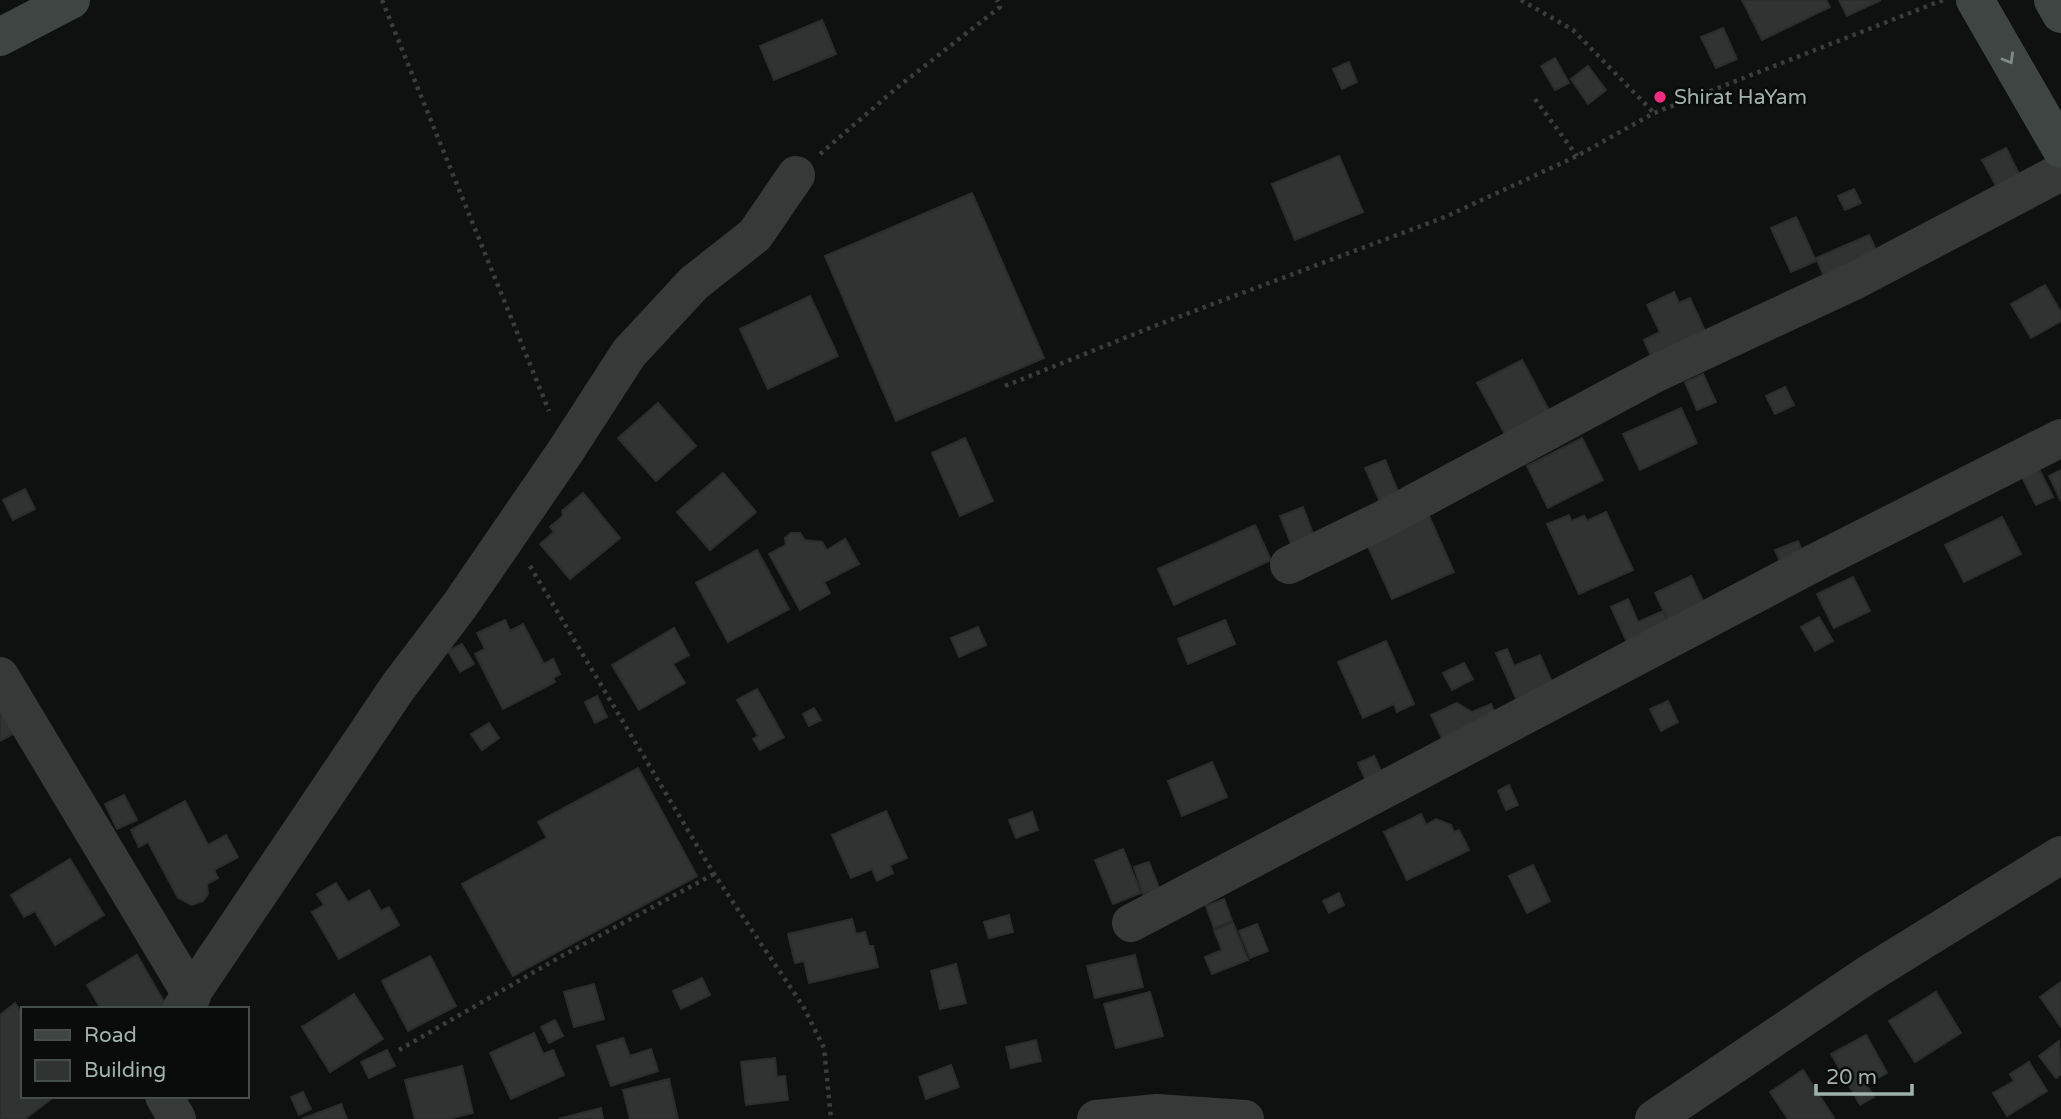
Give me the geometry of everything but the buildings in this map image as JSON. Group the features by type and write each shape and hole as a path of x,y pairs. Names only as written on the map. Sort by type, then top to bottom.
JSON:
{"main road":[{"path":"0,37 71,0"},
{"path":"1975,0 2061,149"},
{"path":"2053,0 2061,14"}],"street":[{"path":"1289,565 1384,519 1654,374 1856,280 2061,172"},
{"path":"0,676 187,1002 398,687 509,534 629,354 694,283 755,235 796,176"},
{"path":"1130,923 2061,438"},
{"path":"1654,1119 1867,975 2061,855"},
{"path":"165,1098 177,1119"},
{"path":"1096,1119 1157,1113 1245,1119"}],"path":[{"path":"382,0 565,452"},
{"path":"796,176 899,86 1000,8 997,0"},
{"path":"1521,0 1573,30 1654,113"},
{"path":"1004,386 1157,325 1445,217 1577,156 1654,113 1944,0"},
{"path":"1535,99 1577,156"},
{"path":"509,534 551,597 715,874 803,1006 824,1048 831,1119"},
{"path":"400,1050 560,957 715,874"}],"place":[{"name":"Shirat HaYam","path":"1660,97"}]}
